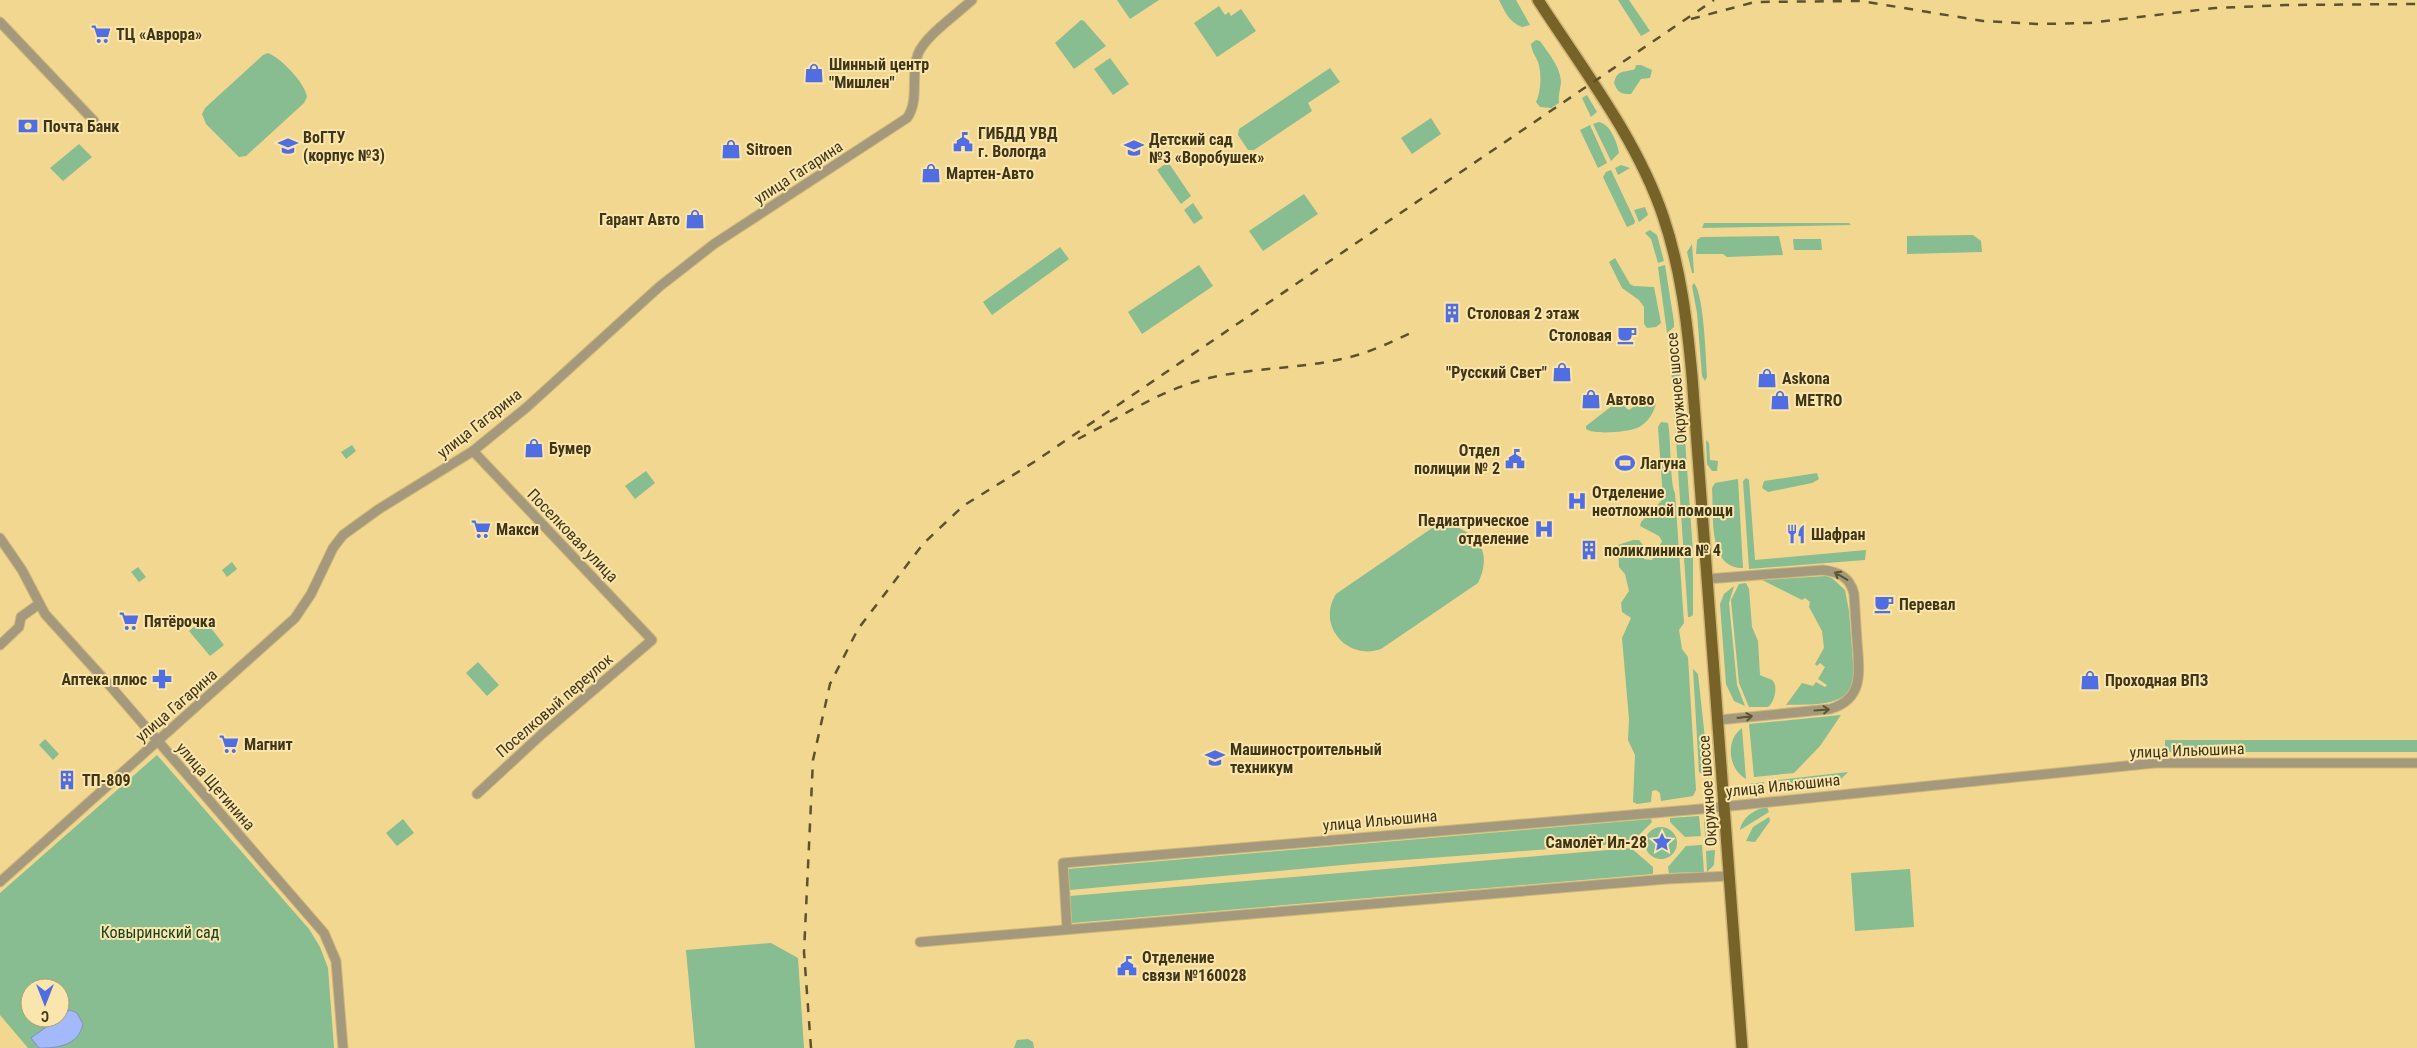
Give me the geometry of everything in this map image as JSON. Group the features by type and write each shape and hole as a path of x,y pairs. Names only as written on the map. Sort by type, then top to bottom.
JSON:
{"main road":[{"name":"Окружное шоссе","path":"1538,0 1629,142 1658,202 1674,250 1684,299 1742,1048"}],"street":[{"name":"улица Гагарина","path":"0,882 295,618 311,594 333,548 343,535 379,509 473,451 527,407 659,287 706,250 907,118 913,107 916,61 921,48 972,0"},
{"path":"0,22 94,122"},
{"name":"Поселковая улица","path":"473,451 652,640"},
{"name":"улица Щетинина","path":"0,538 22,570 45,614 324,933 336,961 343,1048"},
{"path":"1707,579 1823,570 1837,572 1844,576 1852,587 1854,594 1860,674 1856,690 1845,703 1830,709 1718,720"},
{"path":"0,645 19,627 21,617 39,604"},
{"name":"Поселковый переулок","path":"477,794 542,734 652,640"},
{"name":"улица Ильюшина","path":"1067,928 1063,863 1724,807 2155,763 2417,763"},
{"path":"920,942 1067,928 1667,879 1729,876"}],"green space":[{"path":"1117,0 1159,0 1130,19"},
{"path":"1499,0 1516,0 1530,25 1522,27 1514,22 1508,16"},
{"path":"1618,0 1629,0 1650,31 1641,36"},
{"path":"1219,6 1225,15 1229,12 1231,16 1241,9 1256,31 1217,57 1194,23"},
{"path":"1081,20 1106,46 1074,69 1055,43"},
{"path":"1536,40 1540,41 1559,71 1561,83 1559,103 1551,108 1540,107 1536,102 1540,88 1540,72 1531,44"},
{"path":"268,53 292,72 302,85 307,97 304,103 246,156 239,157 206,124 202,114 205,108 263,55"},
{"path":"1110,58 1129,84 1113,95 1094,69"},
{"path":"1636,65 1652,70 1650,78 1641,79 1631,94 1620,92 1614,83 1617,75 1635,69"},
{"path":"1330,68 1340,82 1308,103 1312,111 1254,150 1248,150 1238,135 1239,129"},
{"path":"1587,95 1597,112 1591,117 1582,98"},
{"path":"1431,118 1441,134 1412,154 1401,138"},
{"path":"1603,123 1610,130 1617,144 1619,153 1611,161 1593,124"},
{"path":"1590,125 1607,163 1598,168 1580,130"},
{"path":"79,144 92,157 63,181 50,168"},
{"path":"1168,162 1191,196 1181,204 1157,170"},
{"path":"1621,165 1630,168 1618,175 1615,168"},
{"path":"1611,170 1635,221 1634,224 1627,227 1603,177 1606,172"},
{"path":"1304,194 1318,214 1263,251 1249,231"},
{"path":"1193,203 1203,218 1194,224 1184,210"},
{"path":"1645,207 1648,215 1639,222 1634,210"},
{"path":"1704,223 1849,223 1851,225 1702,228"},
{"path":"1650,230 1657,235 1664,261 1658,263 1651,239 1645,233"},
{"path":"1973,235 1981,241 1982,252 1907,254 1907,236"},
{"path":"1779,236 1783,255 1727,257 1723,254 1696,254 1697,240 1701,237"},
{"path":"1793,239 1821,239 1822,250 1794,250"},
{"path":"1692,244 1694,273 1692,273 1687,252"},
{"path":"1060,247 1069,259 992,315 983,302"},
{"path":"1615,258 1630,284 1654,287 1661,323 1656,327 1647,328 1644,324 1644,307 1639,300 1622,288 1609,262"},
{"path":"1199,265 1213,286 1142,334 1128,312"},
{"path":"1665,265 1674,322 1674,327 1667,333 1658,267"},
{"path":"1694,283 1702,313 1707,377 1705,381 1702,376 1697,313 1692,286"},
{"path":"1670,351 1679,356 1693,552 1693,615 1690,617 1688,617"},
{"path":"1649,396 1653,397 1656,403 1655,407 1650,418 1641,426 1619,432 1596,432 1586,429 1586,426 1617,402 1625,403 1626,408 1629,410"},
{"path":"1661,422 1668,423 1670,439 1684,623 1679,630 1682,649 1688,657 1696,790 1693,796 1661,801 1660,793 1656,790 1652,791 1651,802 1637,804 1633,802 1635,755 1628,740 1629,719 1622,638 1631,618 1622,612 1621,603 1629,591 1625,574 1619,567 1618,545 1639,540 1643,545 1644,559 1652,560 1657,552 1656,547 1662,541 1659,536 1640,526 1641,522 1663,499 1658,427"},
{"path":"1706,440 1709,443 1710,460 1718,461 1717,471 1712,471 1707,464"},
{"path":"352,445 356,451 346,459 341,452"},
{"path":"646,471 655,483 635,499 625,486"},
{"path":"1817,473 1819,479 1812,483 1768,492 1762,488 1764,481"},
{"path":"1746,478 1749,480 1755,560 1866,550 1865,560 1749,569 1743,481"},
{"path":"1738,479 1743,568 1731,566 1723,560 1718,550 1713,525 1712,488 1715,483"},
{"path":"1448,524 1459,528 1475,538 1480,545 1484,562 1478,583 1381,649 1357,650 1339,638 1333,629 1330,618 1331,606 1336,594 1435,526"},
{"path":"232,562 237,569 227,577 222,570"},
{"path":"138,567 146,577 139,582 131,572"},
{"path":"1826,576 1832,578 1845,590 1849,611 1854,675 1851,687 1840,699 1831,702 1786,705 1802,683 1813,686 1816,682 1825,687 1827,685 1818,679 1825,667 1820,663 1817,666 1815,664 1824,648 1822,631 1809,607 1810,602 1805,598 1802,600 1762,580"},
{"path":"1746,583 1749,589 1752,627 1758,641 1760,675 1772,680 1775,686 1774,698 1768,707 1749,707 1739,683 1731,600 1739,584"},
{"path":"1734,586 1729,603 1737,685 1745,706 1734,701 1726,684 1720,604 1724,594"},
{"path":"204,619 224,645 210,656 189,631"},
{"path":"478,662 499,685 487,696 466,673"},
{"path":"1693,669 1698,674 1707,757 1706,776 1699,772"},
{"path":"1841,715 1820,746 1794,773 1754,777 1749,724"},
{"path":"1742,728 1746,779 1735,769 1731,754 1733,740"},
{"path":"45,739 59,754 53,760 39,745"},
{"path":"2165,740 2417,740 2417,752 2165,752"},
{"name":"Ковыринский сад","path":"157,755 309,929 320,947 328,968 334,1048 28,1048 0,1015 0,893"},
{"path":"1848,772 1834,786 1770,791 1768,781"},
{"path":"1764,782 1765,792 1754,790 1748,784"},
{"path":"1767,807 1769,812 1740,830 1743,821 1750,814"},
{"path":"1699,816 1701,836 1685,837 1670,822 1670,818"},
{"path":"1769,817 1770,821 1755,842 1746,841 1753,827"},
{"path":"403,819 414,833 397,846 386,833"},
{"path":"1651,819 1652,822 1629,843 1364,863 1070,890 1068,869"},
{"path":"1704,819 1713,829 1713,846 1706,847"},
{"path":"1661,827 1673,831 1677,843 1673,855 1661,859 1649,855 1645,843 1649,831"},
{"path":"1702,845 1704,872 1669,873 1668,867 1686,846"},
{"path":"1631,848 1653,867 1653,874 1072,923 1070,896"},
{"path":"1715,850 1714,865 1707,872 1706,851"},
{"path":"1910,869 1914,927 1855,931 1851,873"},
{"path":"771,943 798,958 804,1048 695,1048 686,950"},
{"path":"1028,1039 1033,1042 1034,1048 1014,1048 1017,1040"}],"water":[{"path":"70,1010 77,1013 83,1024 77,1037 60,1046 39,1048 31,1038 45,1028 70,1028"}],"railway":[{"path":"811,1048 804,952 813,760 830,684 858,629 923,544 963,506 1034,462 1714,0"},
{"path":"1691,19 1755,2 1861,1 1983,21 2037,24 2089,23 2215,8 2286,5 2417,4"},
{"path":"1078,439 1156,397 1189,384 1222,375 1347,358 1377,348 1415,331"}],"place":[{"name":"ТЦ «Аврора»","path":"101,34"},
{"name":"Шинный центр \"Мишлен\"","path":"814,73"},
{"name":"Почта Банк","path":"28,126"},
{"name":"ГИБДД УВД г. Вологда","path":"963,142"},
{"name":"ВоГТУ (корпус №3)","path":"288,146"},
{"name":"Детский сад №3 «Воробушек»","path":"1134,148"},
{"name":"Sitroen","path":"731,149"},
{"name":"Мартен-Авто","path":"931,173"},
{"name":"Гарант Авто","path":"695,219"},
{"name":"Столовая 2 этаж","path":"1452,313"},
{"name":"Столовая","path":"1627,335"},
{"name":"\"Русский Свет\"","path":"1562,372"},
{"name":"Askona","path":"1767,378"},
{"name":"Автово","path":"1591,399"},
{"name":"METRO","path":"1780,400"},
{"name":"Бумер","path":"534,448"},
{"name":"Отдел полиции № 2","path":"1515,459"},
{"name":"Лагуна","path":"1625,463"},
{"name":"Отделение неотложной помощи","path":"1577,501"},
{"name":"Макси","path":"481,529"},
{"name":"Педиатрическое отделение","path":"1544,529"},
{"name":"Шафран","path":"1796,534"},
{"name":"поликлиника № 4","path":"1589,550"},
{"name":"Перевал","path":"1884,604"},
{"name":"Пятёрочка","path":"129,621"},
{"name":"Аптека плюс","path":"162,679"},
{"name":"Проходная ВПЗ","path":"2090,680"},
{"name":"Магнит","path":"229,744"},
{"name":"Машиностроительный техникум","path":"1215,758"},
{"name":"ТП-809","path":"67,780"},
{"name":"Самолёт Ил-28","path":"1662,842"},
{"name":"Отделение связи №160028","path":"1127,966"}]}
